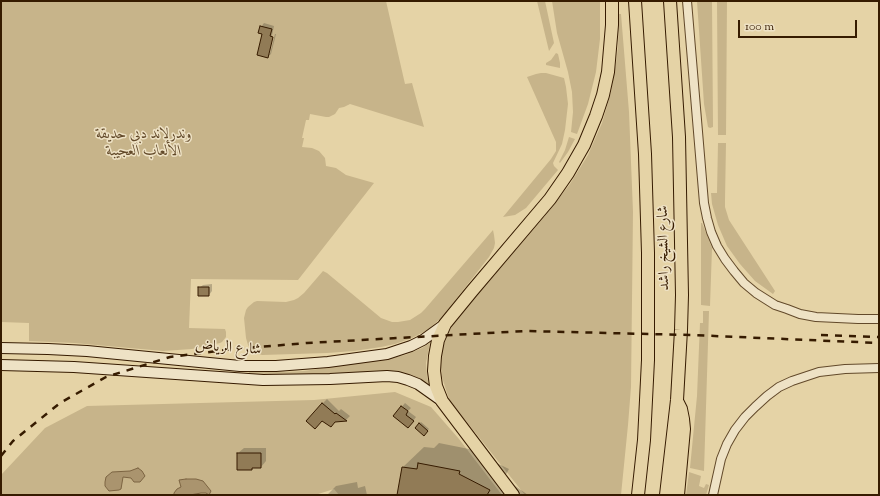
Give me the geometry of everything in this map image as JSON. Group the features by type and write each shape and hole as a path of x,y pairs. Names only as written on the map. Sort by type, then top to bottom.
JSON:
{"highway":[{"path":"512,495 442,401 436,386 434,356 438,340 445,324 550,199 584,146 603,95 608,72 612,25 612,1"},
{"name":"شارع الشيخ راشد","path":"635,1 645,154 648,253 648,360 644,440 638,495"},
{"name":"شارع الشيخ راشد","path":"666,495 677,400 681,330 679,137 670,1"},
{"path":"677,400 681,409 684,429 678,495"}],"main road":[{"name":"شارع الرياض","path":"1,348 87,351 240,366 276,366 328,362 387,354 411,346 423,340 445,324"},
{"name":"شارع الرياض","path":"3,366 74,367 278,381 387,376 398,377 418,384 442,401"},
{"path":"198,376 204,373 230,373 240,366"}],"street":[{"path":"687,1 704,203 711,232 725,259 739,277 756,292 775,305 800,314 816,317 879,319"},
{"path":"713,495 727,444 735,430 767,396 792,381 819,372 839,369 879,368"}],"green space":[{"name":"وندرلاند دبي حديقة الألعاب العجيبة","path":"1,1 386,1 405,84 412,83 424,127 350,104 339,108 335,114 329,117 310,114 309,120 306,120 302,138 304,138 302,147 312,148 319,151 325,158 326,166 336,168 346,175 374,183 298,280 191,279 189,328 225,329 226,337 222,342 192,349 163,351 74,343 29,341 29,323 1,322"},
{"path":"537,1 545,1 554,43 549,51"},
{"path":"552,1 600,1 600,39 596,72 588,104 577,134 571,132 573,112 572,92 557,33"},
{"path":"697,1 712,1 713,127 710,128 708,127 704,104"},
{"path":"717,1 727,1 726,135 718,135"},
{"path":"619,14 621,14 629,112 633,212 631,387 621,495 525,495 450,401 442,377 442,351 447,335 456,320 544,217 570,184 588,155 602,123 611,92 618,46"},
{"path":"556,53 558,54 560,68 546,65 546,63 551,60"},
{"path":"541,73 564,78 566,87 568,104 565,130 562,144 553,163 558,170 526,208 515,215 503,217 556,151 556,142 527,77"},
{"path":"569,137 575,139 560,163 559,162"},
{"path":"718,143 726,143 725,207 729,220 775,291 773,294 755,281 740,264 727,246 718,225 712,204 711,193 717,193"},
{"path":"701,223 712,248 710,306 701,305"},
{"path":"493,230 495,243 489,257 443,316 429,329 412,338 381,347 327,353 262,355 256,353 248,345 244,318 248,307 257,301 286,302 294,300 304,293 323,271 381,318 392,322 410,320 425,309"},
{"path":"703,311 709,311 704,471 690,468 697,396 700,323 703,323"},
{"path":"430,343 426,363 429,384 409,375 383,372 304,375 248,375 249,371 304,371 387,359 405,355"},
{"path":"395,392 431,407 459,439 502,495 339,495 334,489 315,495 1,495 1,475 45,428 87,406 314,400"},
{"path":"689,472 701,476 699,486 704,488 706,484 709,485 706,495 686,495"}],"shaded area":[{"path":"138,468 145,476 140,482 134,482 131,478 123,477 121,489 119,490 109,491 105,486 106,477 112,472 130,471"},
{"path":"186,479 203,481 211,491 209,495 206,493 201,493 174,495 177,489 181,487 179,480"}],"building":[{"path":"260,26 272,29 270,36 273,37 268,58 257,55 262,34 258,33"},
{"path":"198,287 209,287 209,296 198,296"},
{"path":"322,403 335,414 336,413 347,421 335,422 331,427 322,421 315,429 306,421"},
{"path":"401,406 408,411 406,415 414,421 408,428 393,416"},
{"path":"419,423 428,431 424,436 415,428"},
{"path":"237,453 261,453 261,468 252,468 252,470 237,470"},
{"path":"418,463 460,471 459,474 490,490 487,495 397,495 402,467 417,469"}],"railway":[{"path":"1,456 13,441 60,403 106,377 170,357 234,349 307,343 525,331 691,335 879,343"},
{"path":"821,335 879,337"}]}
